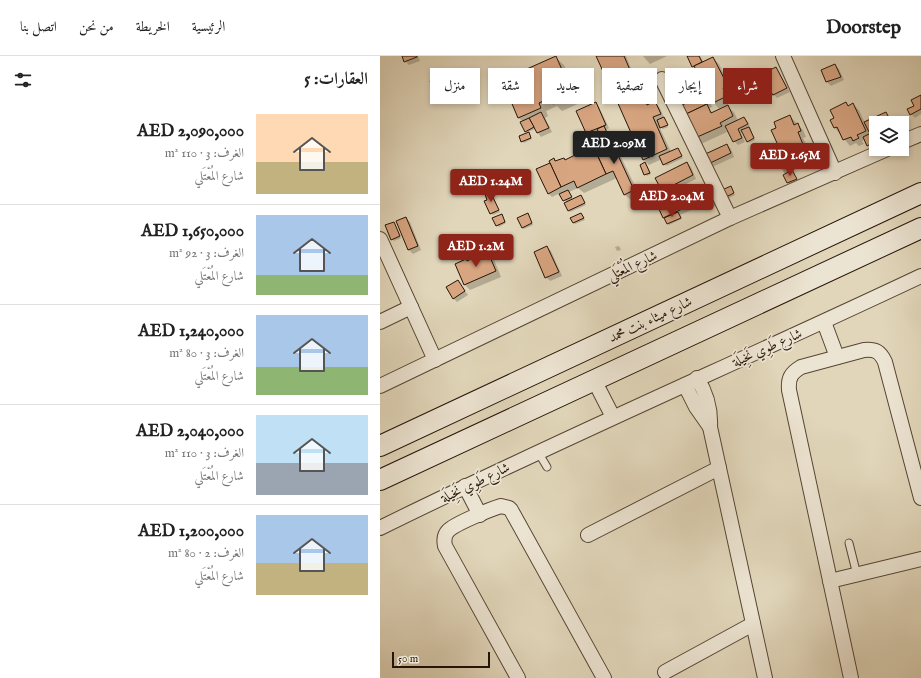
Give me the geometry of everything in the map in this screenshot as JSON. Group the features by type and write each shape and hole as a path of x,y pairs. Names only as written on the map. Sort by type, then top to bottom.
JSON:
{"main road":[{"name":"شارع ميثاء بنت محمد","path":"380,446 921,193"},
{"path":"380,480 921,228"}],"street":[{"path":"783,56 835,173"},
{"path":"662,79 730,218"},
{"path":"909,139 921,134"},
{"name":"شارع المُعْتَلي","path":"380,386 730,218 872,156"},
{"path":"380,239 435,360"},
{"name":"شارع طَوِي نَخِيلَة","path":"380,528 613,417 820,324 921,276"},
{"path":"380,322 411,307"},
{"path":"820,324 833,358"},
{"path":"851,678 790,397 788,380 793,372 801,367 864,350 873,349 881,354 885,362 921,498"},
{"path":"594,380 613,417"},
{"path":"691,381 696,407 710,427 765,678"},
{"path":"588,535 719,468"},
{"path":"462,488 476,517"},
{"path":"518,678 445,546 445,538 449,530 501,506 512,510 604,678"},
{"path":"830,581 921,559"},
{"path":"665,672 753,624"}],"lane":[{"path":"538,452 547,467"},
{"path":"849,543 857,575"}],"building":[{"path":"402,56 417,56 417,57 404,62"},
{"path":"556,56 561,68 542,68 542,102 539,103 541,108 518,118 512,104 534,104 534,68 529,68"},
{"path":"596,56 624,56 629,68 602,68"},
{"path":"687,56 699,56 702,62 692,67"},
{"path":"713,57 723,76 723,98 715,102 715,68 695,68 694,66"},
{"path":"835,64 841,77 826,82 821,70"},
{"path":"776,67 787,88 773,95 772,94 772,69"},
{"path":"921,95 921,109 910,115 907,109 914,106 911,100"},
{"path":"596,102 606,125 586,133 576,111"},
{"path":"846,102 848,106 853,103 866,131 857,135 859,138 853,141 851,137 843,140 837,127 834,128 830,120 834,118 830,110"},
{"path":"618,104 656,104 661,114 653,117 667,149 643,160"},
{"path":"684,104 707,104 684,115 680,106"},
{"path":"707,104 711,113 728,105 733,116 720,123 722,126 695,138 684,115"},
{"path":"541,112 549,128 537,133 529,118"},
{"path":"886,112 888,116 877,116"},
{"path":"790,115 794,125 798,123 801,131 798,132 804,147 796,150 798,154 792,156 790,153 783,156 771,130 776,128 774,122"},
{"path":"664,117 668,125 660,128 657,120"},
{"path":"744,117 748,124 738,129 742,138 733,142 725,126"},
{"path":"529,118 534,127 525,132 520,122"},
{"path":"869,120 869,132 864,122"},
{"path":"604,126 610,139 603,142 597,129"},
{"path":"749,127 754,138 747,142 741,130"},
{"path":"529,132 531,138 521,142 519,136"},
{"path":"869,134 869,145 867,146 863,137"},
{"path":"611,140 634,190 624,195 613,171 606,174 594,148"},
{"path":"727,144 731,153 706,165 701,156"},
{"path":"588,146 589,150 594,148 606,174 577,188 574,181 561,187 549,161 554,158 555,161 564,158 565,160 575,155 574,152"},
{"path":"678,148 682,156 663,165 659,156"},
{"path":"645,162 650,173 644,175 640,165"},
{"path":"687,162 693,175 662,191 655,178"},
{"path":"550,163 561,187 548,194 536,169"},
{"path":"792,170 797,179 787,183 783,175"},
{"path":"731,186 734,193 726,197 722,190"},
{"path":"690,187 697,202 663,218 658,207 676,198 674,194"},
{"path":"568,190 572,197 563,201 559,194"},
{"path":"490,191 499,210 490,214 484,201 487,200 485,194"},
{"path":"581,195 585,203 568,211 564,203"},
{"path":"678,212 681,218 667,224 664,218"},
{"path":"528,213 532,223 522,228 517,218"},
{"path":"581,213 584,218 573,223 570,218"},
{"path":"502,214 505,222 496,226 492,218"},
{"path":"406,217 418,246 408,250 396,221"},
{"path":"394,222 400,236 391,240 385,225"},
{"path":"547,246 559,272 545,278 534,252"},
{"path":"487,250 496,271 464,285 455,264 466,259 467,261 471,259 470,257"},
{"path":"458,280 465,291 453,299 446,287"}]}
